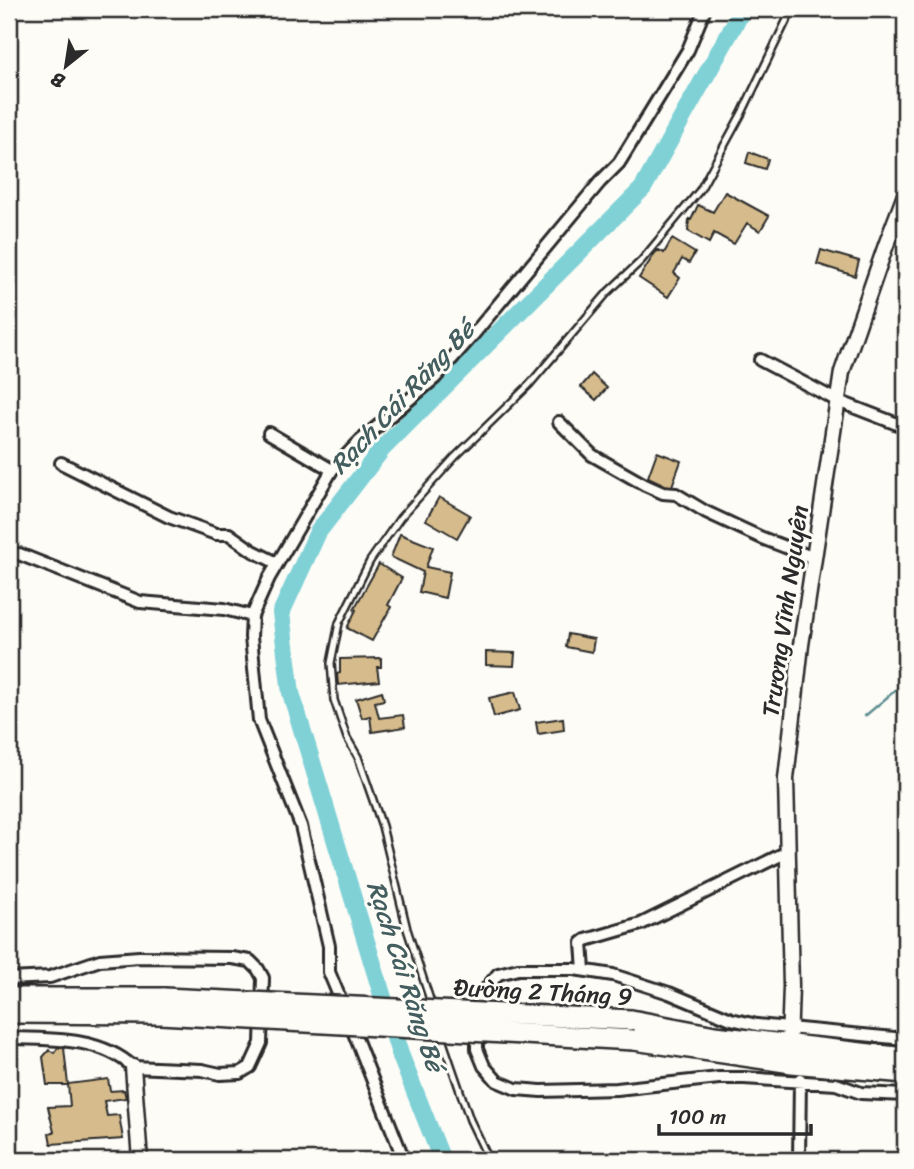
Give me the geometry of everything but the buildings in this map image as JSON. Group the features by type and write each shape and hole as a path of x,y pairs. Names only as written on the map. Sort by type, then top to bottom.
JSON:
{"highway":[{"name":"Đường 2 Tháng 9","path":"9,998 633,1030 738,1039 789,1036 905,1058"},
{"name":"Đường 2 Tháng 9","path":"9,1013 162,1006"},
{"name":"Đường 2 Tháng 9","path":"633,1030 800,1073 905,1073"}],"street":[{"path":"404,1160 329,972 329,946 301,826 259,720 251,637 252,616 278,564 332,470 359,441 435,378 619,163 688,50 705,9"},
{"name":"Trương Vĩnh Nguyên","path":"789,1036 791,986 786,779 801,645 842,372 905,195"},
{"path":"761,360 838,401 905,427"},
{"path":"559,422 592,455 645,485 676,495 762,538 814,558"},
{"path":"269,433 332,470"},
{"path":"61,463 169,517 216,534 229,534 278,564"},
{"path":"19,554 140,602 225,609 252,616"},
{"path":"584,970 581,947 586,940 641,924 787,852"},
{"path":"9,979 50,977 100,960 116,958 232,958 250,961 263,978 261,1043 250,1066 240,1073 220,1074 202,1070 133,1067 118,1053 94,1045 49,1039 9,1038"},
{"path":"905,1039 789,1036 731,1019 669,993 613,975 584,970 518,969 498,974 480,996 477,1018 477,1048 484,1066 497,1081 516,1089 541,1091 617,1088 800,1073 861,1093 905,1095"},
{"path":"738,1039 757,1025"},
{"path":"133,1067 140,1160"},
{"path":"836,1084 869,1071"},
{"path":"799,1160 800,1073"}],"lane":[{"path":"489,1160 470,1120 444,1044 407,929 382,826 362,766 347,738 334,700 331,663 339,623 370,561 400,518 455,457 528,385 608,292 641,261 701,190 792,9"}],"waterway":[{"name":"Rạch Cái Răng Bé","path":"442,1160 400,1054 291,693 281,613 318,532 382,449 643,188 743,9"},
{"path":"865,716 905,682"}]}
